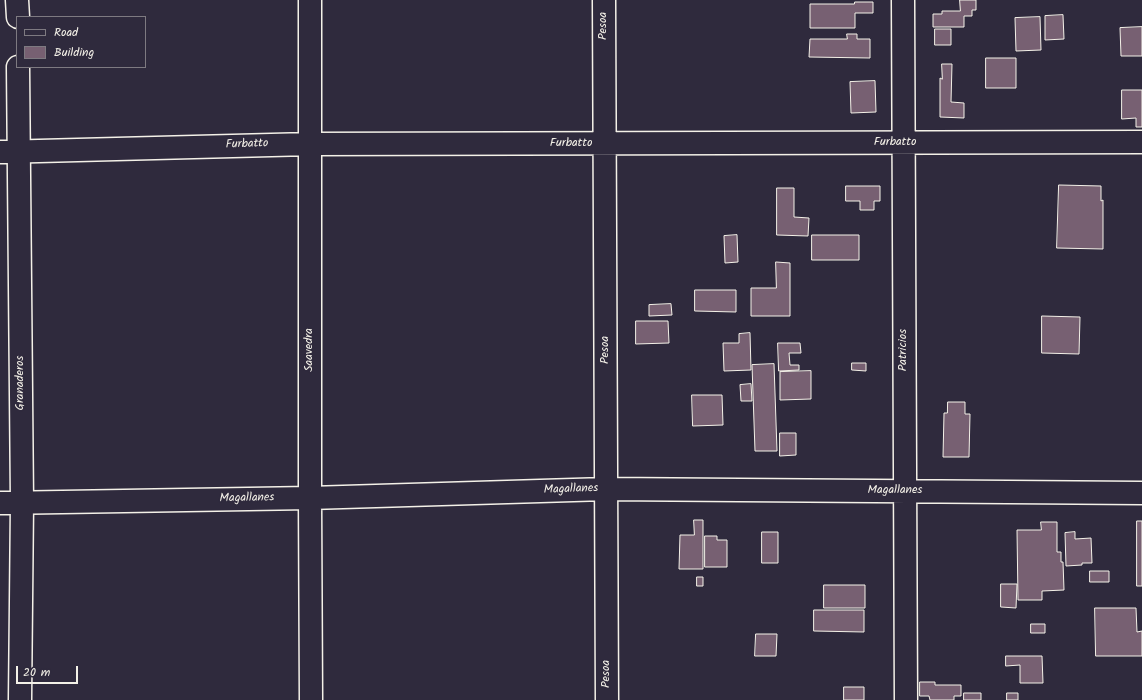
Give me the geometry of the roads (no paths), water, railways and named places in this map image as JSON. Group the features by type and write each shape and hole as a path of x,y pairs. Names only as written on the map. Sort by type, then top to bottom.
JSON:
{"street":[{"path":"17,0 18,16"},
{"name":"Saavedra","path":"310,0 311,700"},
{"name":"Pesoa","path":"604,0 607,700"},
{"name":"Patricios","path":"903,0 906,700"},
{"name":"Granaderos","path":"18,68 10,152 22,503 20,700"},
{"name":"Furbatto","path":"10,152 310,144 1142,142"},
{"name":"Magallanes","path":"0,503 310,498 606,489 1142,493"}]}
